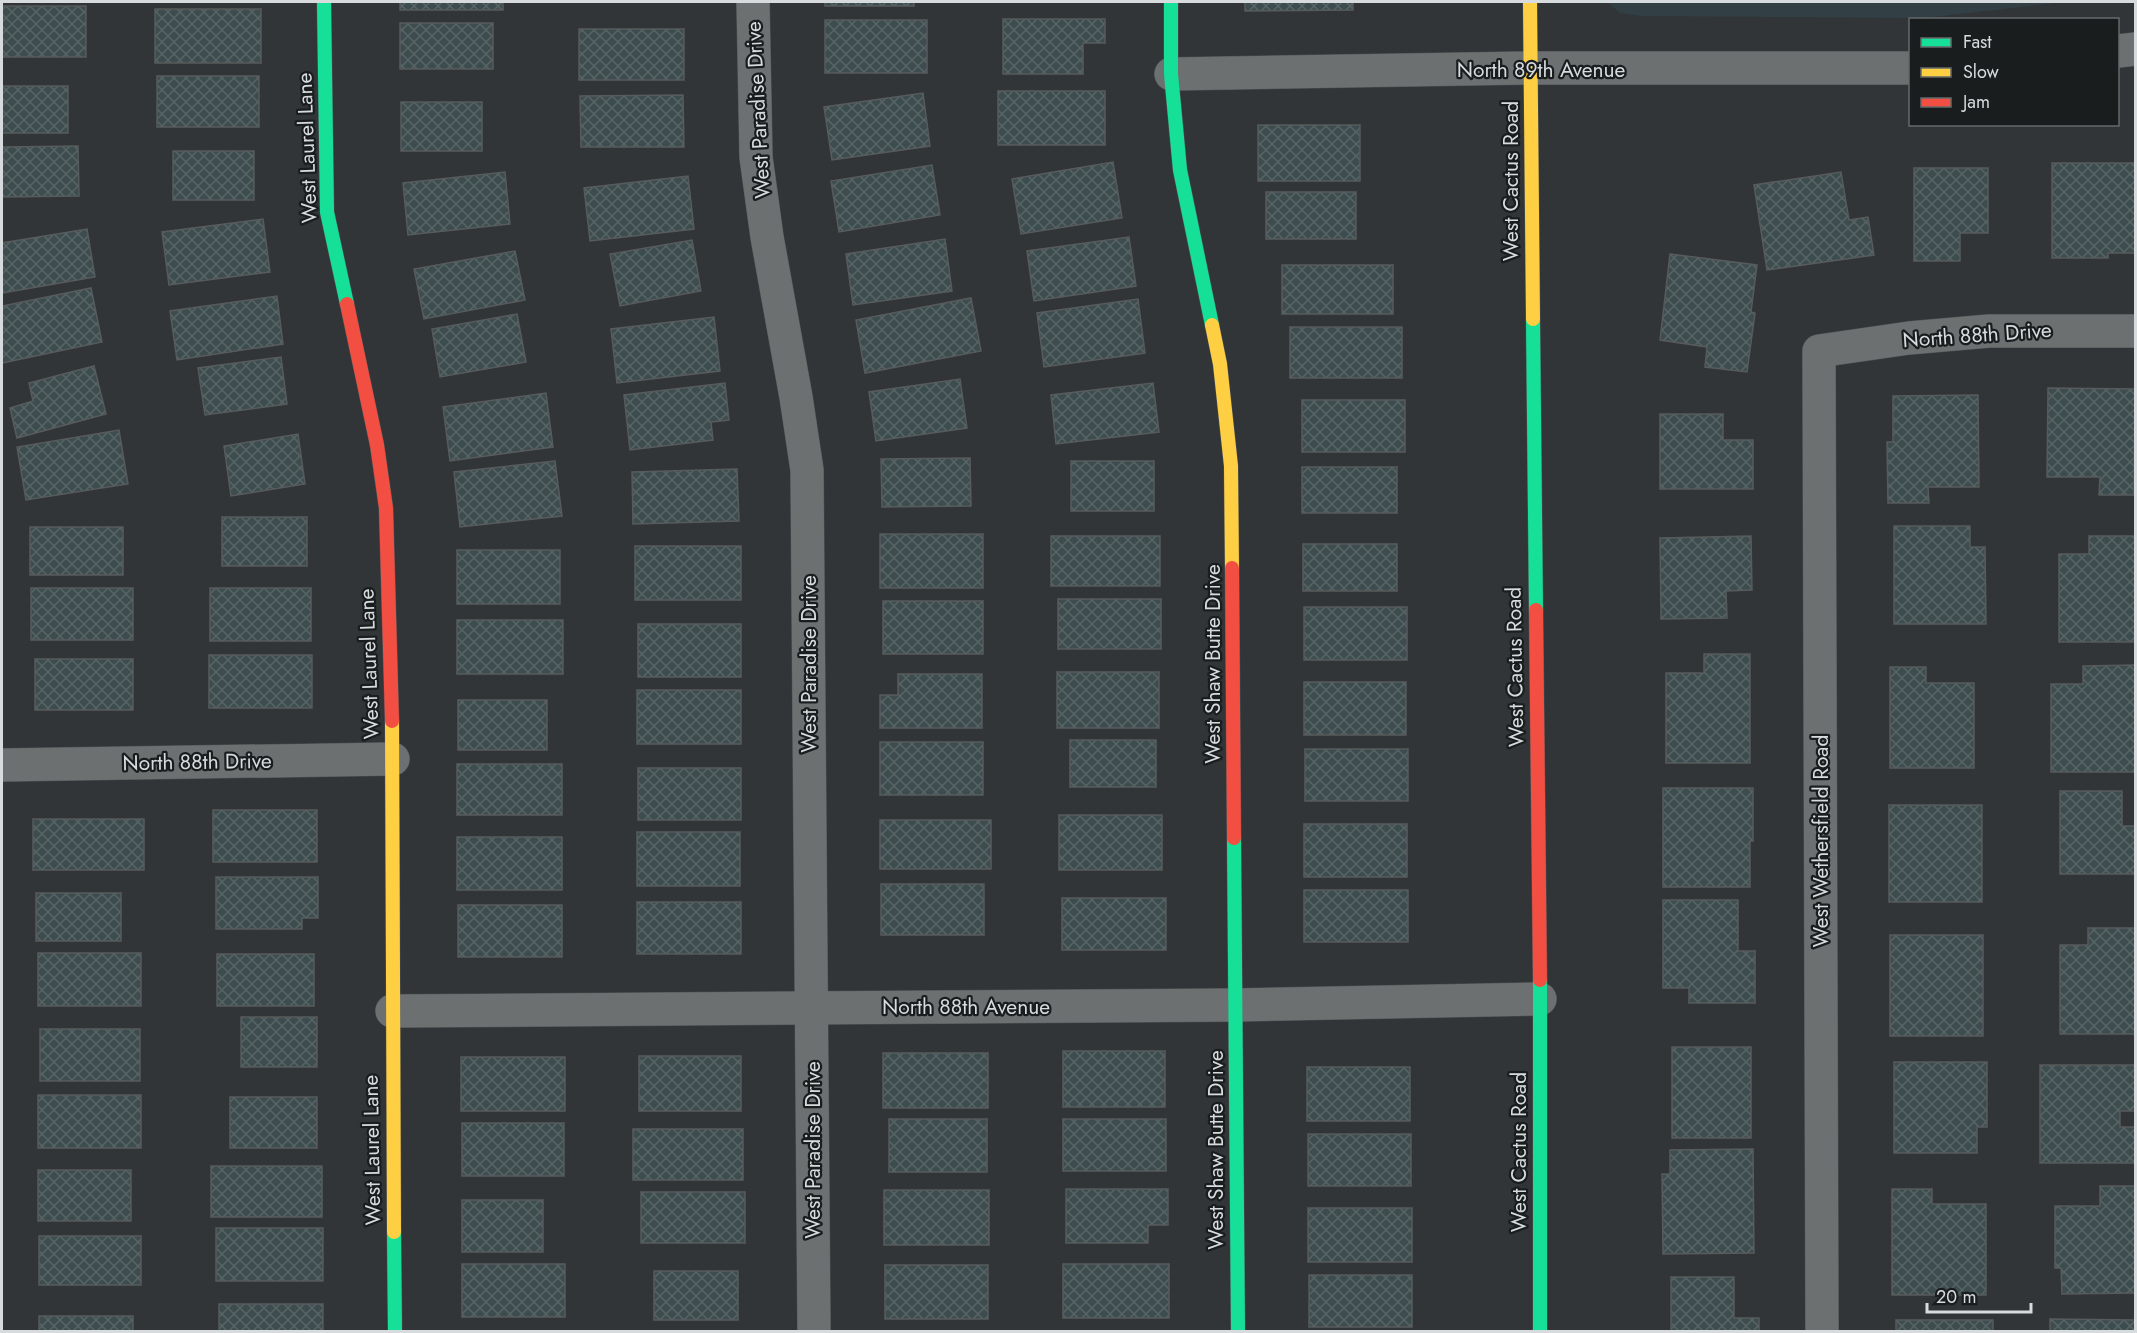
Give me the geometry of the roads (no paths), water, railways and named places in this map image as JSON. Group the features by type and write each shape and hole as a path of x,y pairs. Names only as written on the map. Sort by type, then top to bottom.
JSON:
{"street":[{"name":"West Laurel Lane","path":"324,2 327,212 377,445 386,508 393,759 392,1011 395,1332"},
{"name":"West Paradise Drive","path":"753,2 756,157 767,237 807,470 814,1332"},
{"name":"West Shaw Butte Drive","path":"1171,2 1171,74 1180,170 1220,364 1232,466 1239,1332"},
{"name":"West Cactus Road","path":"1530,2 1540,999 1540,1332"},
{"name":"North 89th Avenue","path":"1171,74 1531,68 1909,68"},
{"name":"North 88th Drive","path":"1819,351 1909,338 1989,331 2136,331"},
{"name":"West Wethersfield Road","path":"1819,351 1822,1332"},
{"name":"North 88th Drive","path":"2,765 393,759"},
{"name":"North 88th Avenue","path":"392,1011 1236,1005 1540,999"}]}
